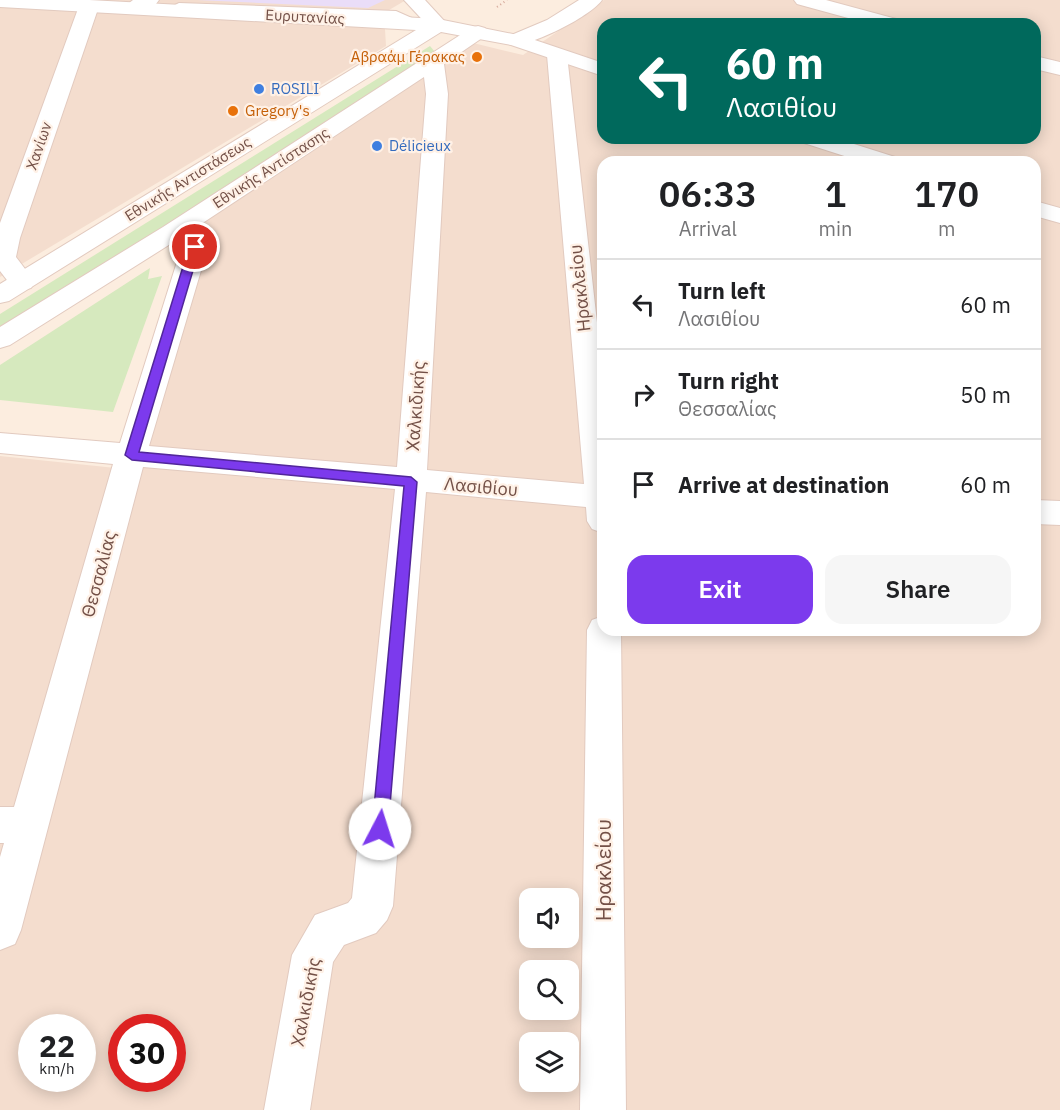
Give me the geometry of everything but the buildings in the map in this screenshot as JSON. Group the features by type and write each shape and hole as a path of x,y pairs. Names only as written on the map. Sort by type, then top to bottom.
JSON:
{"street":[{"name":"Ευρυτανίας","path":"0,0 88,6 141,4 427,24 516,40 597,68"},
{"path":"415,0 427,24"},
{"path":"516,40 554,24 592,0"},
{"path":"804,0 873,18"},
{"name":"Χανίων","path":"22,282 3,258 7,238 88,6"},
{"name":"Εθνικής Αντιστάσεως","path":"0,295 427,24"},
{"name":"Εθνικής Αντίστασης","path":"0,339 172,232 478,32"},
{"name":"Ηρακλείου","path":"557,55 597,455"},
{"name":"Χαλκιδικής","path":"287,1110 313,955 330,929 361,919 372,906 411,482 437,94 433,63"},
{"path":"1041,64 1060,69"},
{"path":"831,144 868,156"},
{"path":"1041,210 1060,216"},
{"name":"Θεσσαλίας","path":"0,930 15,825 195,247 172,232"},
{"name":"Λασιθίου","path":"0,443 411,482 597,504"},
{"path":"1041,512 1060,513"},
{"name":"Ηρακλείου","path":"603,1110 604,636"}],"shaded area":[{"path":"0,0 406,0 384,13 386,46 0,277"},
{"path":"197,0 385,0 368,8"},
{"path":"604,0 1060,0 1060,1110 0,1110 0,456 135,470 209,239 197,227 473,43 523,55"}],"green space":[{"path":"430,46 435,52 430,59 0,330 0,314"},
{"path":"150,268 148,279 162,276 113,412 0,400 0,365"}],"place":[{"name":"Αβραάμ Γέρακας","path":"477,57"},
{"name":"ROSILI","path":"259,89"},
{"name":"Gregory's","path":"233,111"},
{"name":"Délicieux","path":"377,146"}],"route":[{"path":"195,247 132,455 411,482 380,829"}]}
